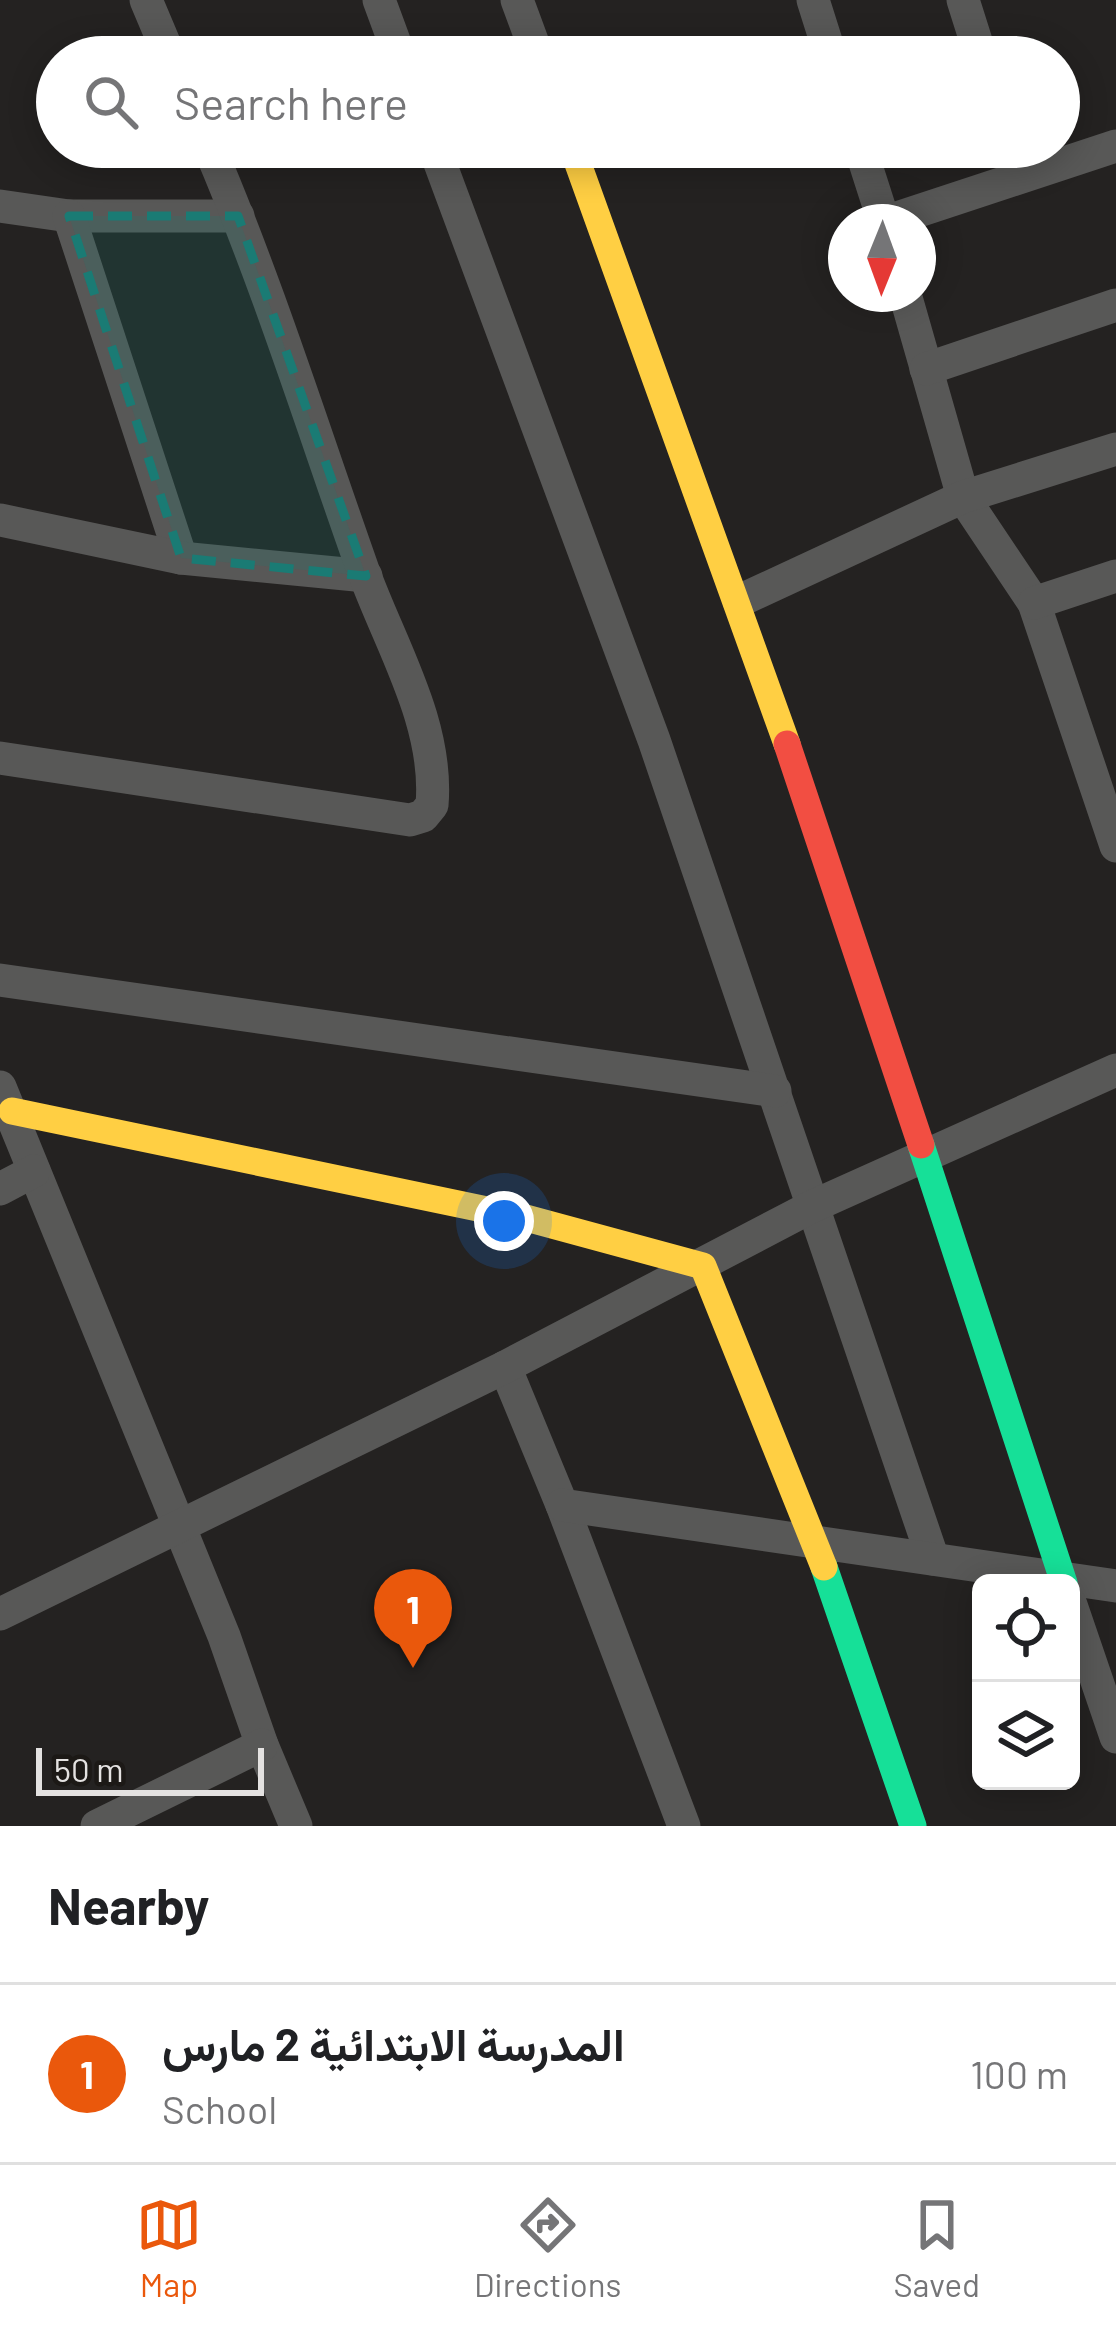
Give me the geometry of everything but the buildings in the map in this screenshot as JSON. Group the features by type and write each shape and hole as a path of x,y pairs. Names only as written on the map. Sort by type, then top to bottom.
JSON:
{"street":[{"path":"146,0 161,36"},
{"path":"379,0 392,36"},
{"path":"517,0 530,36"},
{"path":"813,0 825,36"},
{"path":"963,0 974,36"},
{"path":"1080,152 1116,146"},
{"path":"0,758 410,820 423,816 432,805 425,728 217,168"},
{"path":"442,168 654,740 934,1558"},
{"path":"580,168 816,824 1060,1574"},
{"path":"867,168 879,204"},
{"path":"924,204 1003,168"},
{"path":"0,206 69,216 238,216"},
{"path":"69,216 181,558"},
{"path":"926,369 1116,304"},
{"path":"910,312 963,497 1034,603 1116,846"},
{"path":"739,601 963,497 1116,448"},
{"path":"0,520 181,558 366,576"},
{"path":"1034,603 1116,576"},
{"path":"0,980 776,1091"},
{"path":"0,1614 505,1367 811,1207 1116,1070"},
{"path":"6,1099 526,1218 703,1266"},
{"path":"6,1099 296,1826"},
{"path":"0,1189 34,1171"},
{"path":"703,1266 815,1541 914,1826"},
{"path":"505,1367 684,1826"},
{"path":"562,1504 934,1558 1002,1574"},
{"path":"1080,1588 1116,1586"},
{"path":"1080,1633 1116,1737"},
{"path":"97,1826 262,1745"}],"highlighted area":[{"path":"69,216 238,216 366,576 181,558"}],"traffic: fast":[{"path":"921,1145 1061,1574"},
{"path":"824,1567 913,1826"}],"traffic: slow":[{"path":"580,168 787,744"},
{"path":"12,1111 526,1218 703,1266 824,1567"}],"traffic: jam":[{"path":"787,744 921,1145"}],"place":[{"name":"المدرسة الابتدائية 2 مارس","path":"413,1668"}]}
